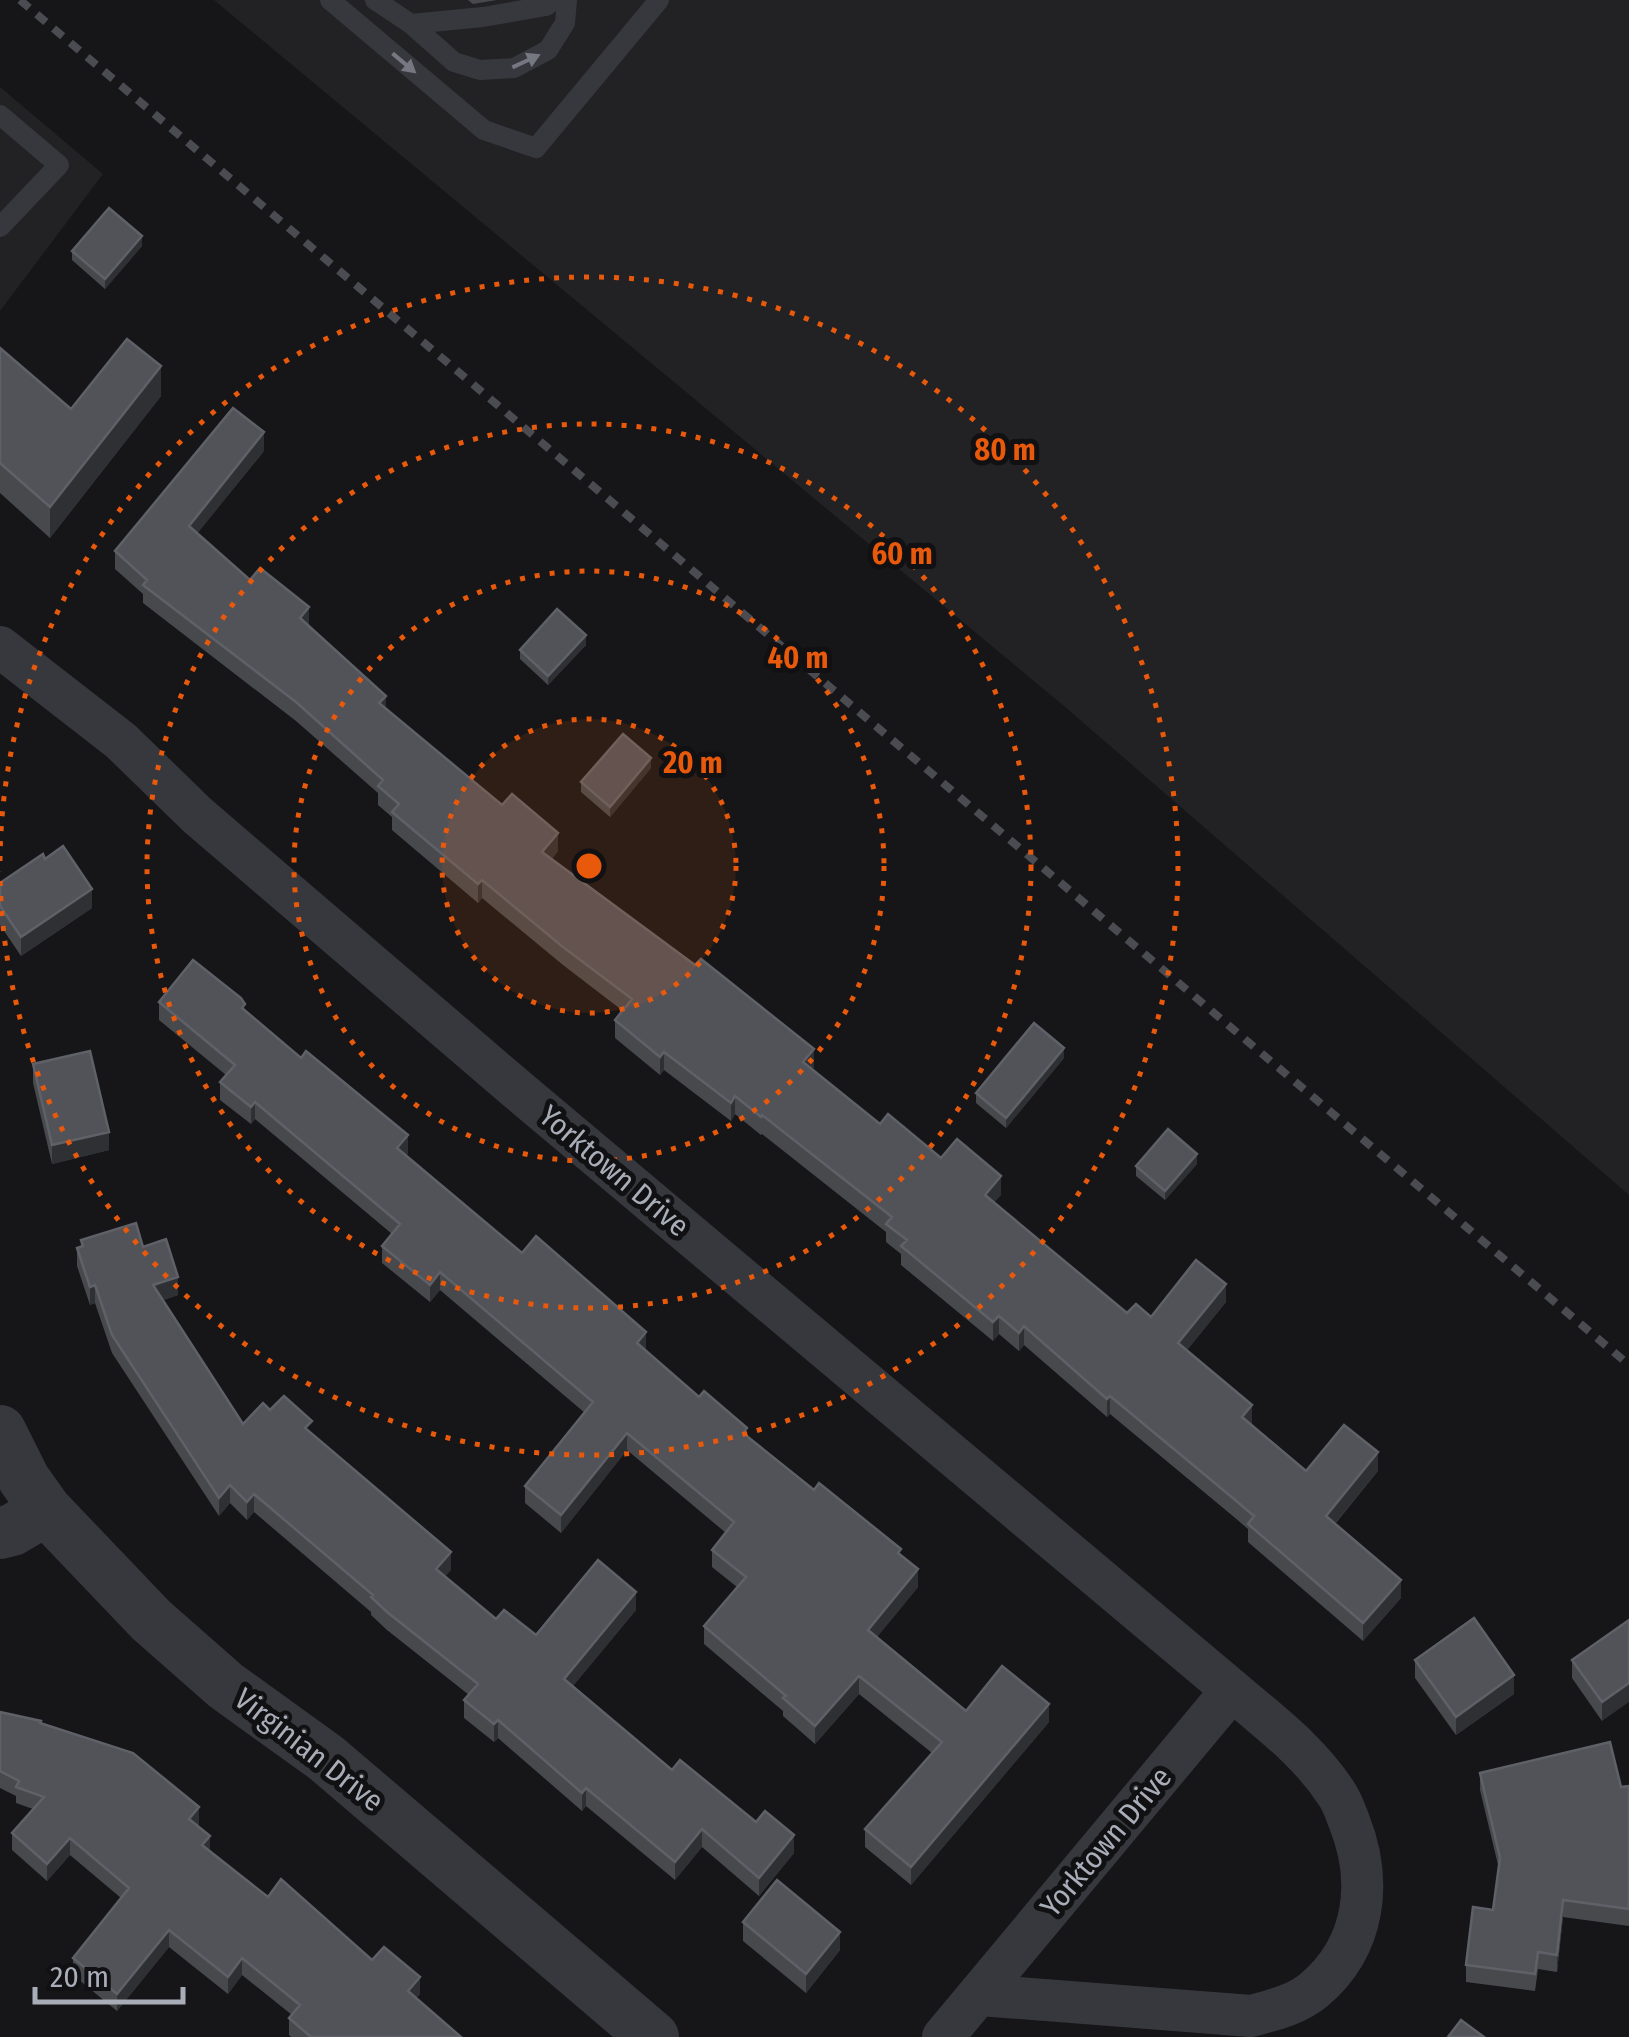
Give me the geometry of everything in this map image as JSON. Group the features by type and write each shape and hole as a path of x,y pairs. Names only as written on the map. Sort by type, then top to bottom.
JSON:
{"street":[{"name":"Yorktown Drive","path":"0,647 121,741 197,816 1232,1690 1310,1757 1338,1796 1357,1841 1364,1888 1358,1927 1340,1962 1314,1990 1287,2006 1250,2016 980,1995"},
{"name":"Virginian Drive","path":"0,1432 24,1479 46,1510 151,1620 210,1673 326,1758 653,2037"},
{"path":"0,1533 46,1510"},
{"name":"Yorktown Drive","path":"943,2037 1232,1690"}],"lane":[{"path":"331,2 373,0 410,24 454,62 480,70 514,68 548,50 566,23 567,0"},
{"path":"410,24 514,12 546,6 554,0"},
{"path":"331,2 484,130 536,148 659,0"},
{"path":"0,115 59,165 0,227"}],"shaded area":[{"path":"214,0 1629,0 1629,1195 1064,706"},
{"path":"0,87 103,174 0,311"}],"building":[{"path":"109,208 142,236 105,279 72,251"},
{"path":"127,339 161,366 50,507 0,463 0,348 71,409"},
{"path":"233,408 264,432 189,526 250,580 260,568 309,607 300,618 386,696 379,703 502,805 512,794 558,833 542,852 695,965 701,959 814,1049 803,1062 880,1124 888,1114 941,1158 957,1139 1001,1176 985,1195 1127,1313 1136,1304 1151,1317 1196,1260 1226,1284 1178,1343 1252,1405 1242,1417 1306,1471 1344,1425 1378,1452 1326,1516 1401,1580 1363,1623 1248,1524 1254,1516 1110,1396 1107,1399 1024,1326 1019,1333 999,1316 993,1322 901,1246 907,1240 886,1224 892,1217 762,1115 735,1096 731,1103 664,1052 660,1057 615,1020 632,999 482,880 478,884 392,812 399,804 378,786 383,780 296,702 143,585 147,580 115,551"},
{"path":"557,609 586,635 548,676 520,650"},
{"path":"623,734 651,758 610,807 581,782"},
{"path":"63,846 92,889 21,937 0,906 0,883 43,854 45,859"},
{"path":"193,960 241,998 245,1004 242,1008 301,1058 306,1051 408,1135 397,1148 522,1253 536,1236 646,1332 637,1343 699,1397 704,1391 747,1428 743,1433 814,1490 819,1483 901,1549 898,1553 918,1569 868,1630 966,1711 1002,1666 1049,1704 911,1867 865,1829 942,1742 859,1676 815,1726 704,1626 746,1577 712,1550 734,1522 627,1433 561,1515 525,1486 593,1402 440,1272 430,1285 382,1246 400,1224 255,1102 251,1107 220,1082 235,1065 159,1002"},
{"path":"1034,1023 1064,1048 1006,1118 976,1093"},
{"path":"90,1051 109,1132 52,1145 33,1064"},
{"path":"1168,1129 1197,1154 1165,1191 1136,1166"},
{"path":"136,1223 143,1247 166,1239 178,1277 153,1285 243,1424 263,1403 270,1410 284,1396 312,1421 305,1428 451,1552 436,1569 496,1619 504,1610 536,1635 598,1560 636,1592 564,1679 672,1770 680,1760 756,1822 765,1811 794,1835 759,1878 702,1829 675,1862 586,1788 582,1793 498,1720 494,1724 464,1700 478,1684 387,1612 373,1595 254,1494 247,1502 230,1485 219,1498 112,1335 77,1248 83,1246 81,1240"},
{"path":"1474,1618 1514,1675 1456,1717 1415,1660"},
{"path":"1629,1620 1629,1683 1602,1702 1572,1660"},
{"path":"0,1712 41,1721 133,1753 199,1807 189,1819 210,1836 202,1845 268,1897 281,1879 372,1960 384,1947 420,1977 408,1991 461,2037 311,2037 289,2018 300,2005 242,1958 228,1977 169,1930 117,1994 73,1958 129,1888 70,1838 47,1864 12,1833 44,1797 16,1787 19,1781 0,1771"},
{"path":"1610,1742 1621,1787 1629,1786 1629,1909 1563,1900 1557,1955 1538,1952 1535,1974 1466,1965 1473,1907 1493,1910 1500,1858 1480,1773"},
{"path":"777,1880 840,1932 806,1974 743,1922"},
{"path":"1461,2020 1484,2037 1448,2037"}],"railway":[{"path":"20,0 1629,1365"}]}
